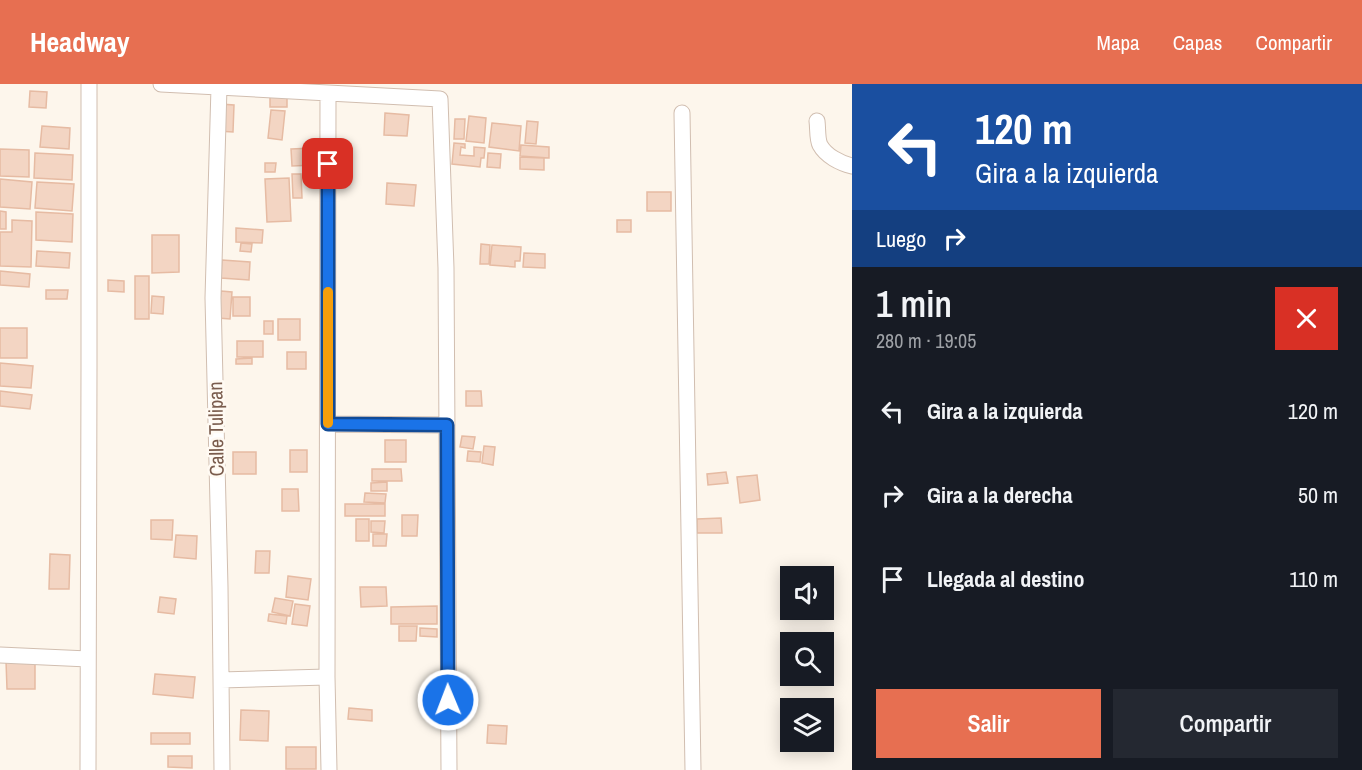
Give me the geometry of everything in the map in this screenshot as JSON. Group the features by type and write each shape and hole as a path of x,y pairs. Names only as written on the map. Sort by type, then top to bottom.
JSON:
{"street":[{"path":"88,84 88,770"},
{"path":"161,84 440,99 446,268 449,770"},
{"name":"Calle Tulipan","path":"219,87 213,298 222,770"},
{"path":"328,93 327,677 329,770"},
{"path":"682,113 693,770"},
{"path":"817,121 819,144 831,156 852,166"},
{"path":"328,424 447,425"},
{"path":"0,655 88,659"},
{"path":"221,680 327,677"}],"building":[{"path":"30,91 47,92 46,108 29,107"},
{"path":"287,96 287,107 270,107 270,97"},
{"path":"220,104 234,105 233,132 218,131"},
{"path":"271,110 285,111 282,140 268,138"},
{"path":"385,113 409,115 407,136 384,135"},
{"path":"469,116 486,118 484,143 466,141"},
{"path":"455,119 465,119 464,139 454,139"},
{"path":"527,121 538,122 536,144 525,143"},
{"path":"492,123 521,126 519,151 489,147"},
{"path":"42,126 70,128 69,149 40,147"},
{"path":"454,143 465,144 465,148 461,147 460,155 474,156 474,147 485,148 480,167 452,164"},
{"path":"521,145 549,147 549,158 520,156"},
{"path":"314,148 315,165 292,166 291,149"},
{"path":"0,149 29,150 29,177 0,176"},
{"path":"35,153 73,155 72,180 34,178"},
{"path":"488,153 501,154 500,168 487,167"},
{"path":"520,157 544,158 544,170 520,169"},
{"path":"265,163 276,163 275,172 265,172"},
{"path":"292,174 301,174 302,198 293,198"},
{"path":"289,178 291,221 267,222 265,179"},
{"path":"0,179 32,182 30,209 0,207"},
{"path":"37,182 74,184 72,211 35,208"},
{"path":"387,183 416,185 414,206 386,204"},
{"path":"647,192 671,192 671,211 647,211"},
{"path":"0,211 6,212 6,229 0,229"},
{"path":"36,212 73,214 72,242 36,240"},
{"path":"12,220 32,221 31,267 0,266 0,232 12,232"},
{"path":"617,220 631,220 631,232 617,232"},
{"path":"236,228 263,230 262,243 236,242"},
{"path":"152,235 179,235 179,272 152,273"},
{"path":"241,243 252,244 251,252 240,251"},
{"path":"481,244 490,245 489,264 480,264"},
{"path":"492,245 521,247 520,261 515,261 515,267 490,265"},
{"path":"37,251 70,253 69,268 36,266"},
{"path":"524,253 545,254 545,268 523,267"},
{"path":"222,260 250,262 249,280 221,278"},
{"path":"0,271 30,274 29,287 0,285"},
{"path":"135,276 149,276 149,319 135,319"},
{"path":"108,280 124,281 124,292 108,291"},
{"path":"46,290 68,290 67,299 46,299"},
{"path":"221,291 232,292 230,319 218,318"},
{"path":"152,296 164,297 163,314 151,313"},
{"path":"233,297 250,297 250,316 233,316"},
{"path":"278,319 300,319 300,340 278,340"},
{"path":"264,321 273,321 273,334 264,334"},
{"path":"0,328 27,328 27,358 0,358"},
{"path":"237,341 263,341 263,357 237,357"},
{"path":"287,352 306,352 306,369 287,369"},
{"path":"252,358 252,364 236,364 236,359"},
{"path":"0,363 33,366 31,388 0,386"},
{"path":"0,391 32,395 30,409 0,406"},
{"path":"466,391 481,391 482,406 466,406"},
{"path":"462,436 475,437 473,449 460,447"},
{"path":"385,440 406,440 406,462 385,462"},
{"path":"484,446 495,447 493,465 482,463"},
{"path":"290,450 307,450 307,472 290,472"},
{"path":"468,451 481,452 480,462 467,461"},
{"path":"233,452 256,452 256,474 233,474"},
{"path":"372,469 401,469 402,481 372,481"},
{"path":"726,472 728,483 708,485 707,474"},
{"path":"757,475 760,500 740,503 737,477"},
{"path":"387,482 387,491 371,491 371,483"},
{"path":"282,489 298,489 299,511 282,511"},
{"path":"365,493 386,494 385,503 364,502"},
{"path":"345,504 385,504 385,516 345,516"},
{"path":"402,515 418,515 417,536 402,536"},
{"path":"721,518 722,533 697,533 697,519"},
{"path":"356,519 369,519 369,541 356,541"},
{"path":"151,520 173,520 172,540 151,539"},
{"path":"371,521 385,521 384,533 371,532"},
{"path":"373,534 387,534 386,546 373,546"},
{"path":"176,535 197,536 196,559 174,557"},
{"path":"256,551 270,551 269,573 255,573"},
{"path":"50,554 70,555 69,589 49,589"},
{"path":"288,576 311,579 308,600 286,597"},
{"path":"360,587 386,587 387,606 361,607"},
{"path":"160,597 176,599 174,614 158,612"},
{"path":"275,598 293,601 290,616 272,612"},
{"path":"295,604 310,606 307,626 292,624"},
{"path":"437,606 437,624 391,624 391,607"},
{"path":"269,614 287,616 286,624 268,621"},
{"path":"399,626 417,626 416,641 399,641"},
{"path":"420,628 437,629 437,637 420,636"},
{"path":"6,661 35,661 35,689 7,689"},
{"path":"155,674 195,677 193,698 153,694"},
{"path":"349,708 372,710 372,721 348,719"},
{"path":"241,710 269,711 268,741 240,740"},
{"path":"488,725 507,726 506,744 487,743"},
{"path":"151,733 190,733 190,744 151,744"},
{"path":"286,747 316,747 316,769 286,769"},
{"path":"168,756 192,756 192,768 168,767"}],"slow traffic":[{"path":"328,292 328,423"}],"route":[{"path":"328,164 328,424 447,425 448,700"}]}
